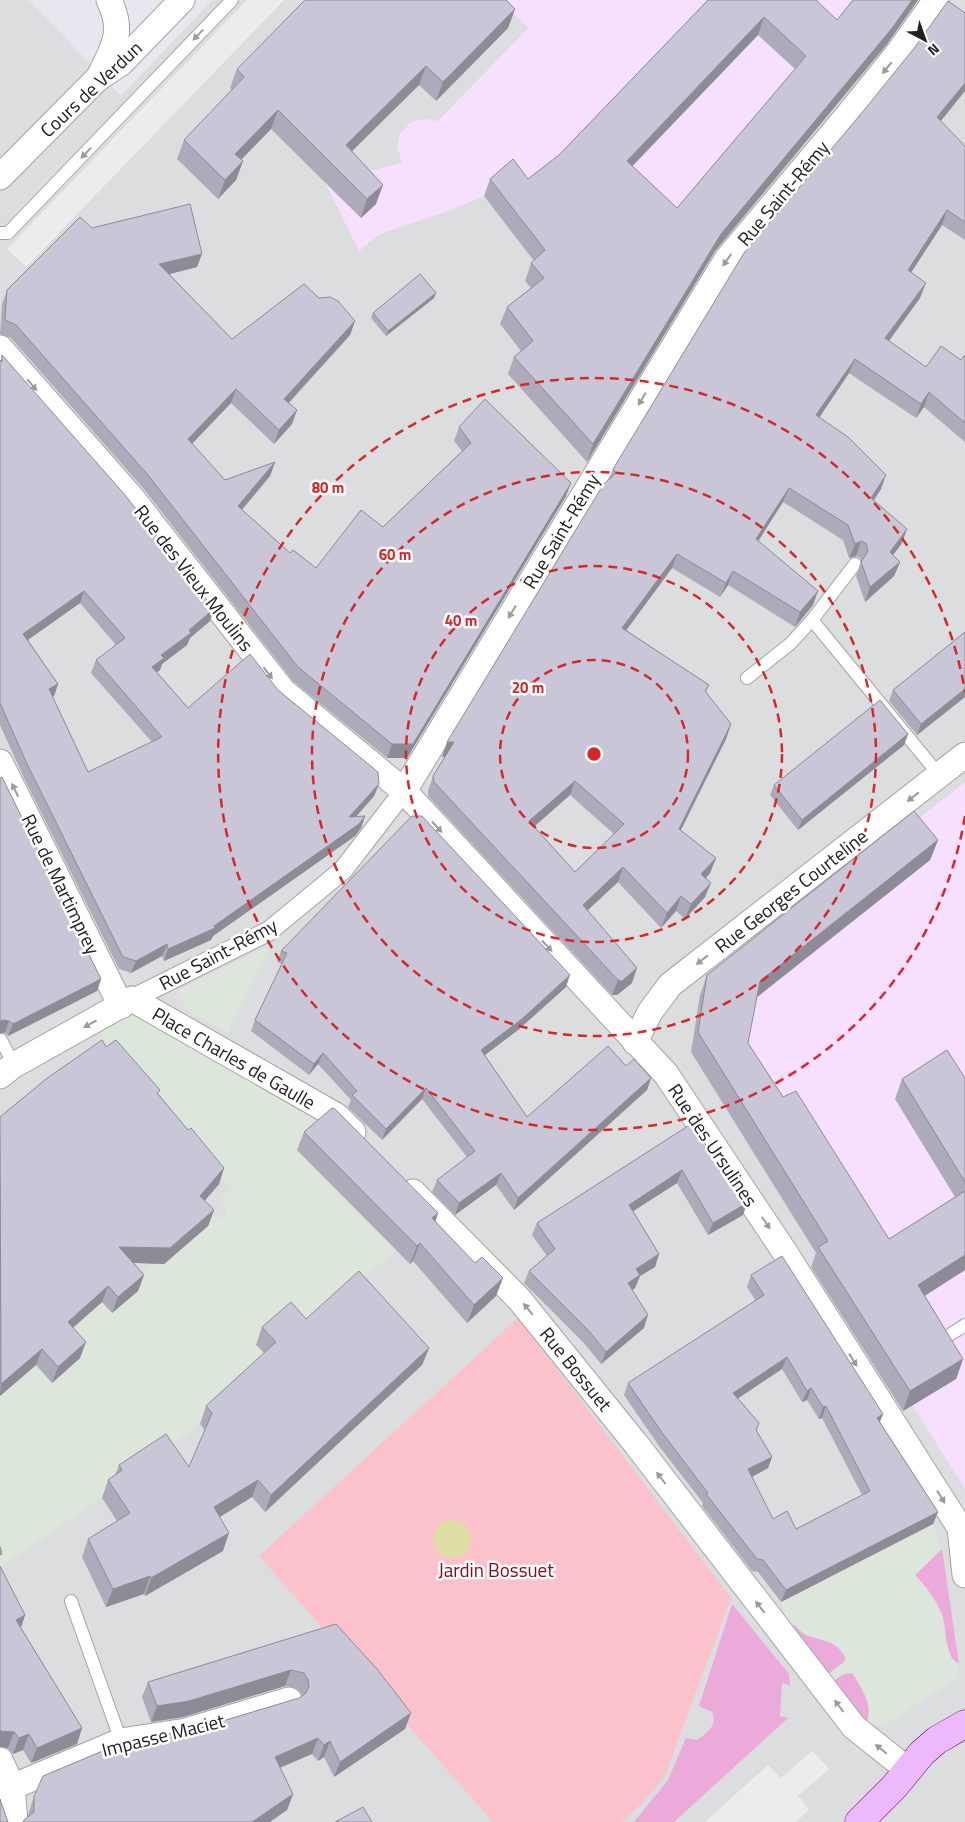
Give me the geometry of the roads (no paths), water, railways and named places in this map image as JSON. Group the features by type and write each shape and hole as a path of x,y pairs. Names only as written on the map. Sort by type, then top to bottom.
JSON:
{"main road":[{"path":"859,1822 937,1740 964,1729"}],"street":[{"path":"98,79 117,37 118,25 109,0"},
{"name":"Cours de Verdun","path":"0,177 98,79 121,63 182,0"},
{"name":"Rue Saint-Rémy","path":"127,1003 269,931 343,870 404,791 727,259 861,100 936,0"},
{"name":"Rue des Vieux Moulins","path":"0,348 132,498 283,691 404,791"},
{"name":"Rue Georges Courteline","path":"635,1042 650,1012 670,985 965,755"},
{"name":"Rue de Martimprey","path":"0,762 24,826 127,1003"},
{"name":"Rue des Ursulines","path":"404,791 666,1074 784,1251 960,1528 963,1542 965,1575"},
{"path":"5,1071 127,1003"},
{"name":"Place Charles de Gaulle","path":"127,1003 337,1116 372,1151"},
{"name":"Rue Bossuet","path":"400,1179 520,1298 636,1444 854,1727 908,1770"},
{"name":"Impasse Maciet","path":"6,1789 121,1741 186,1731 289,1700"},
{"path":"0,1760 15,1822"}],"lane":[{"path":"0,233 8,233 232,0"},
{"path":"747,678 790,644 812,620 855,564"},
{"path":"812,620 940,776"},
{"path":"1,1040 5,1071"},
{"path":"952,1334 965,1325"},
{"path":"71,1601 121,1741"}],"park label":[{"name":"Jardin Bossuet","path":"496,1570"}]}
